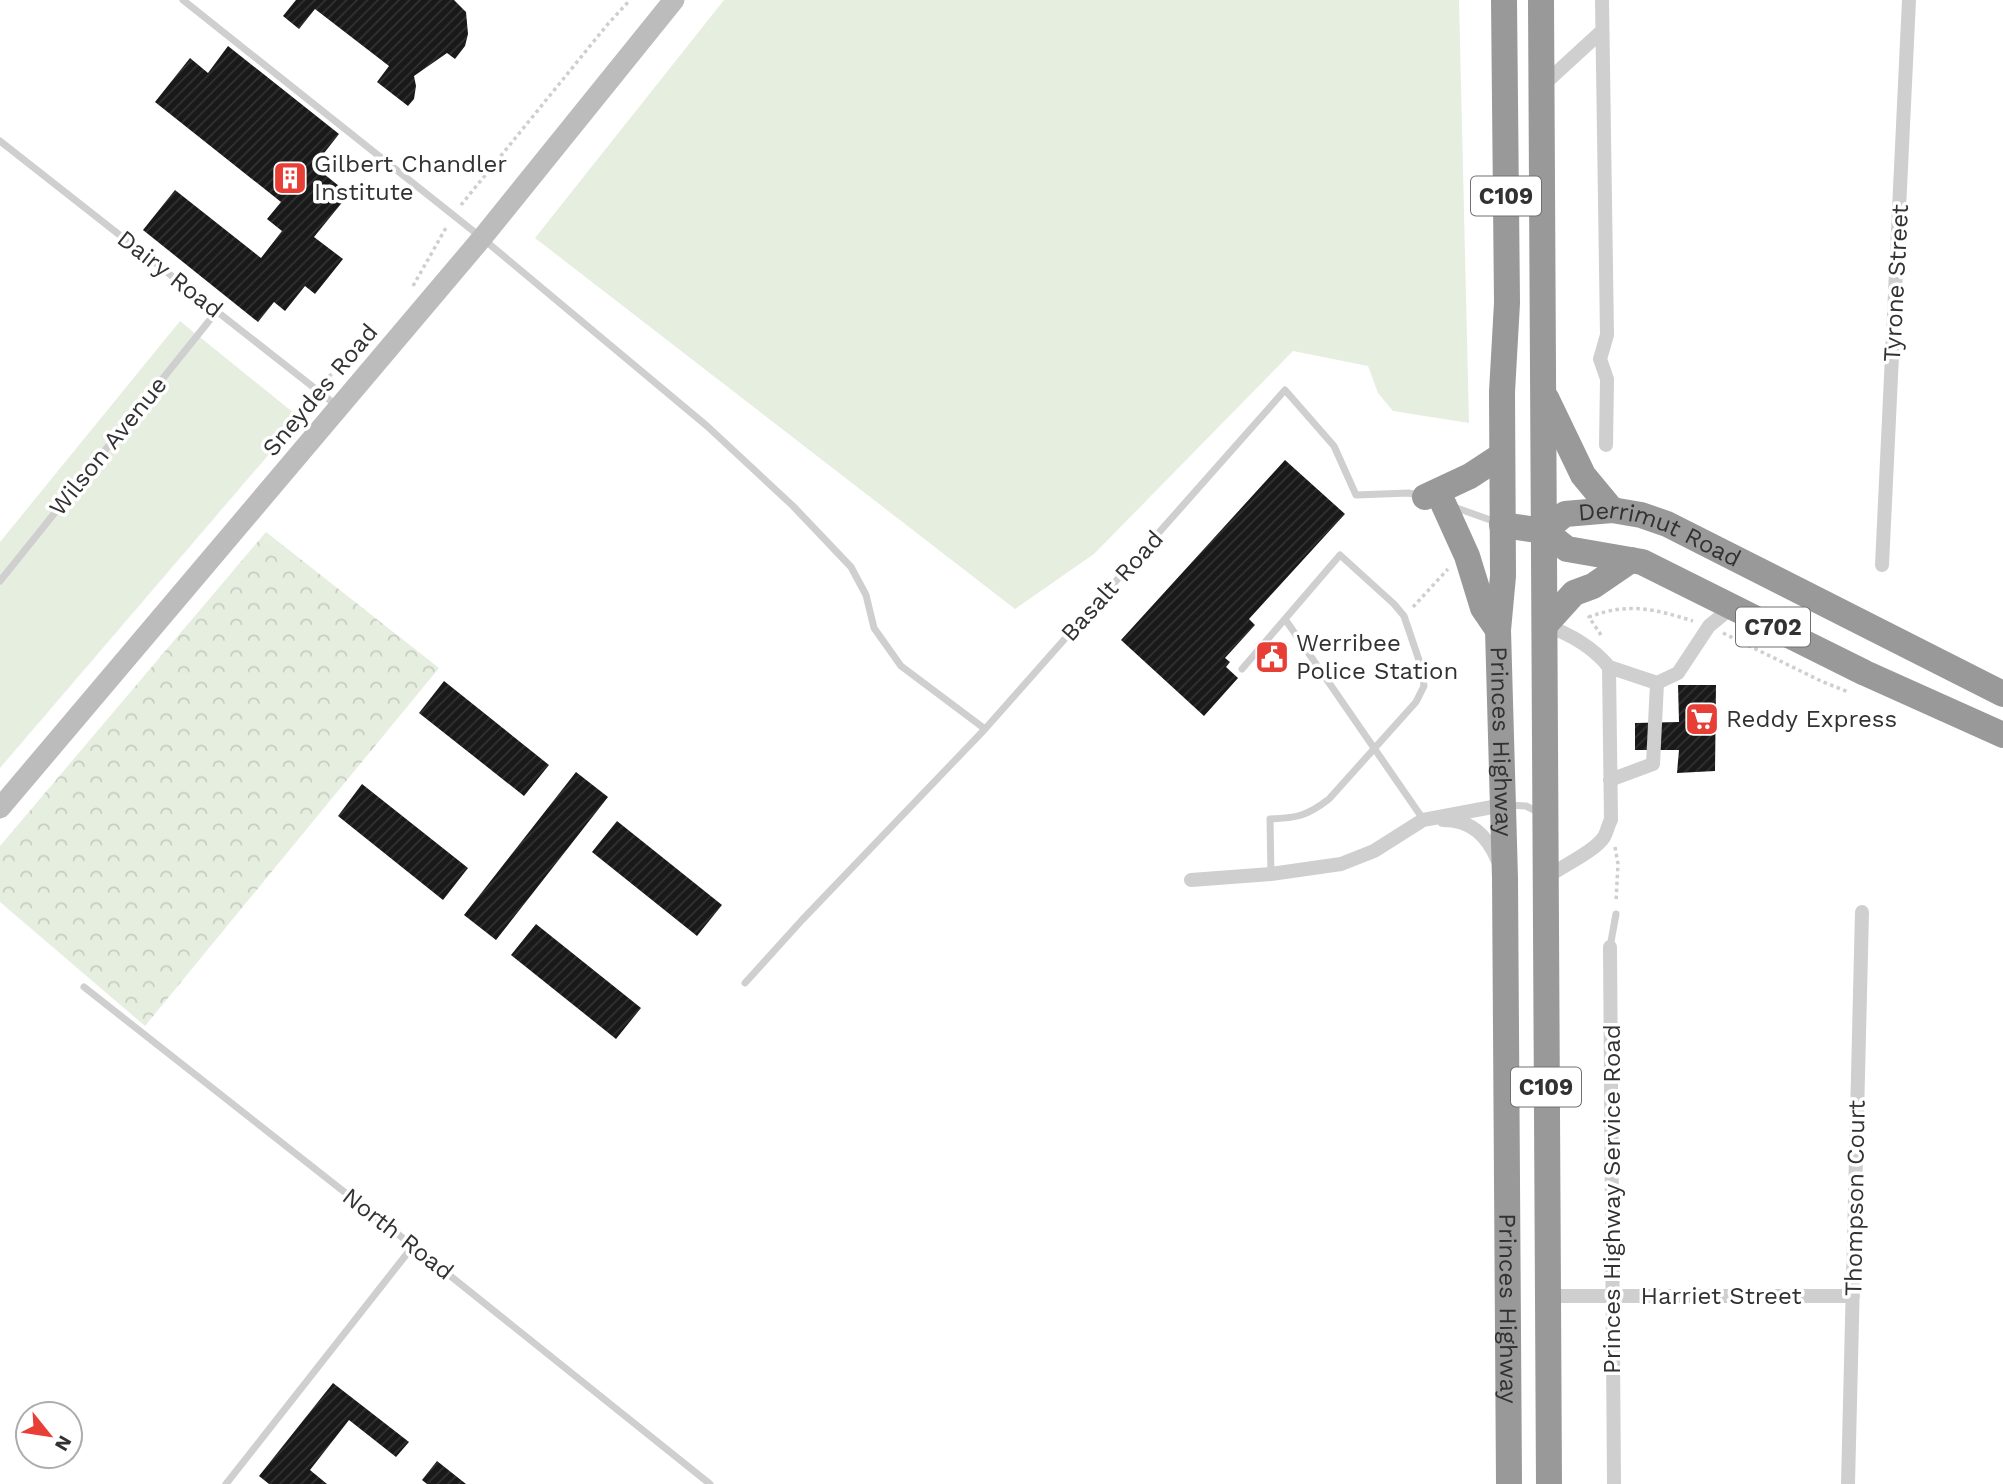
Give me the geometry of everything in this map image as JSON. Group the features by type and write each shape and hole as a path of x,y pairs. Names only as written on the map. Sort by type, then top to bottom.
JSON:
{"highway":[{"name":"Princes Highway","path":"1504,0 1507,303 1502,392 1503,576 1497,630 1505,878 1508,1484"},
{"name":"Princes Highway","path":"1541,0 1549,1484"},
{"path":"1543,390 1583,475 1612,510"},
{"path":"1497,630 1483,608 1467,556 1434,500 1502,455"},
{"name":"Derrimut Road","path":"2003,694 1667,524 1641,515 1612,510 1565,514 1544,531 1567,549 1642,562 1865,673 2003,735"},
{"name":"C702","path":"1502,525 1544,531"},
{"path":"1545,625 1574,593 1593,586 1631,560"},
{"path":"1507,1295 1547,1296"}],"main road":[{"name":"Sneydes Road","path":"0,808 482,238 674,0"}],"street":[{"path":"1602,0 1607,335 1600,359 1607,379 1606,445"},
{"name":"Tyrone Street","path":"1882,565 1909,0"},
{"path":"1542,86 1602,31"},
{"path":"1545,625 1567,633 1600,656 1609,667 1657,683 1678,673 1709,626 1732,607"},
{"path":"1546,878 1563,864 1580,857 1603,838 1611,820 1609,667"},
{"path":"1610,780 1653,764 1657,683"},
{"path":"1191,880 1271,874 1341,864 1374,851 1423,820 1503,805"},
{"path":"1423,820 1459,820 1475,829 1491,845 1505,878"},
{"name":"Thompson Court","path":"1848,1484 1862,912"},
{"name":"Princes Highway Service Road","path":"1610,947 1614,1484"},
{"name":"Harriet Street","path":"1547,1296 1853,1296"}],"lane":[{"path":"183,0 482,238 707,426 793,506 851,567 866,596 874,628 901,666 985,729"},
{"name":"Dairy Road","path":"0,141 339,408"},
{"name":"Wilson Avenue","path":"0,581 217,311"},
{"name":"Basalt Road","path":"745,983 802,919 985,729 1285,390 1335,446 1356,495 1409,493 1502,525"},
{"path":"1242,669 1340,555 1404,616 1421,666 1424,686 1416,702 1329,799 1313,812 1298,818 1270,819 1271,874"},
{"path":"1285,619 1423,820"},
{"path":"1503,805 1526,806 1546,819"},
{"name":"Princes Highway Service Road","path":"1610,947 1616,914"},
{"name":"North Road","path":"84,987 710,1484"},
{"path":"226,1484 413,1246"}],"path":[{"path":"1404,616 1455,561"},
{"path":"1589,617 1606,611 1651,608 1709,626"},
{"path":"1611,820 1618,864 1616,914"}],"green space":[{"path":"724,0 1459,0 1469,423 1393,411 1378,393 1368,366 1293,351 1094,554 1015,609 535,238"},
{"path":"180,321 300,418 0,768 0,542"},
{"path":"266,532 439,668 145,1026 0,902 0,846"}],"building":[{"path":"296,0 454,0 466,12 468,34 465,46 455,59 447,53 414,76 414,99 408,106 377,82 389,66 315,9 299,29 283,16"},
{"name":"Gilbert Chandler Institute","path":"228,46 339,134 314,166 349,194 314,237 343,259 315,294 305,286 285,311 274,302 258,322 143,230 175,190 261,258 282,231 267,219 281,202 155,102 190,58 208,73"},
{"path":"1285,460 1345,514 1249,619 1255,625 1225,658 1230,662 1226,667 1238,678 1204,716 1121,640"},
{"path":"444,681 549,765 524,796 419,713"},
{"path":"1678,685 1716,685 1715,771 1677,773 1679,750 1635,750 1635,723 1679,722"},
{"path":"576,772 608,797 496,940 464,915"},
{"path":"362,784 468,868 443,900 338,816"},
{"path":"617,821 722,905 697,936 592,852"},
{"path":"536,924 641,1008 616,1039 511,955"},
{"path":"333,1383 409,1442 396,1457 349,1420 310,1470 327,1484 269,1484 259,1476"},
{"path":"437,1461 466,1484 427,1484 422,1480"}],"place":[{"name":"Gilbert Chandler Institute","path":"290,178"},
{"name":"Werribee Police Station","path":"1272,657"},
{"name":"Reddy Express","path":"1702,719"}]}
